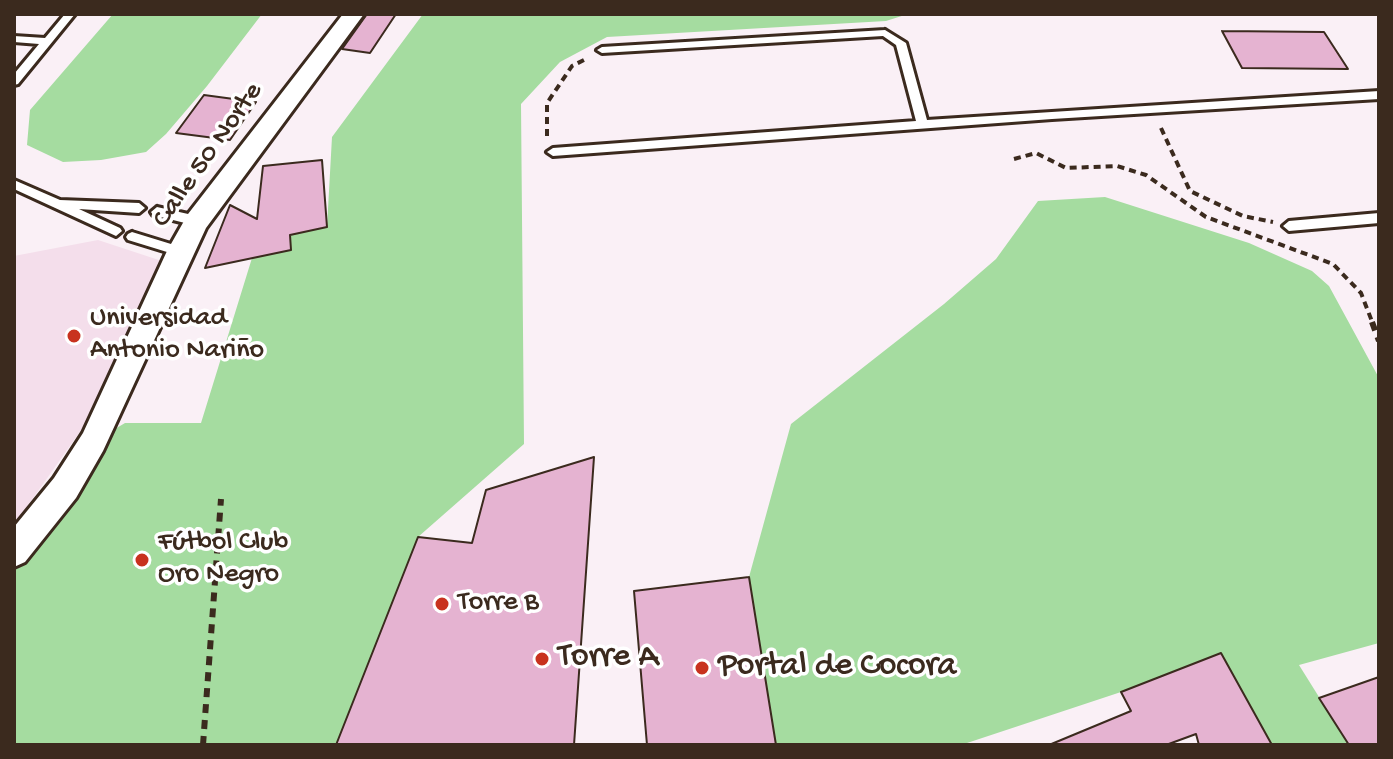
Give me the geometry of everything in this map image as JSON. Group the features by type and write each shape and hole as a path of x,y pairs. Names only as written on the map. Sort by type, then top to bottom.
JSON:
{"street":[{"name":"Calle 50 Norte","path":"14,551 65,488 93,442 180,251 197,221 354,14"}],"lane":[{"path":"14,81 70,14"},
{"path":"602,50 885,33 901,43 923,125"},
{"path":"14,39 47,41"},
{"path":"553,152 1152,108 1375,95 1379,108"},
{"path":"14,184 61,203 116,231"},
{"path":"61,203 139,208"},
{"path":"157,212 197,221"},
{"path":"1289,226 1379,218"},
{"path":"132,237 180,251"}],"path":[{"path":"553,152 546,132 547,103 572,66 602,50"},
{"path":"1152,108 1190,191 1243,216 1289,226"},
{"path":"1014,159 1036,153 1066,168 1117,166 1146,175 1206,217 1333,264 1361,293 1379,341"},
{"path":"203,745 221,499"}],"shaded area":[{"name":"Universidad Antonio Nariño","path":"98,240 171,264 96,409 14,525 14,256"}],"green space":[{"path":"113,14 262,14 207,86 166,134 146,152 101,160 63,162 27,145 30,110"},
{"path":"423,14 908,14 886,21 607,37 560,62 521,104 524,444 418,537 336,745 14,745 14,569 61,507 93,442 125,423 201,423 252,258 291,250 290,235 327,227 332,137"},
{"path":"1105,197 1249,243 1312,271 1329,286 1379,378 1379,643 1299,665 1349,745 1272,745 1220,653 1121,692 961,745 776,745 749,577 791,424 944,304 996,259 1038,201"}],"building":[{"path":"367,14 396,14 370,53 342,49"},
{"path":"1222,31 1324,32 1348,69 1242,68"},
{"path":"204,95 256,102 230,140 176,133"},
{"path":"322,160 327,227 290,235 291,250 205,268 230,205 257,219 263,166"},
{"path":"594,457 574,745 336,745 418,537 472,543 486,490"},
{"name":"Portal de Cocora","path":"749,577 776,745 647,745 634,591"},
{"path":"1221,653 1272,745 1199,745 1196,734 1166,745 1049,745 1131,711 1121,692"},
{"path":"1379,677 1379,745 1349,745 1319,698"}],"place":[{"name":"Universidad Antonio Nariño","path":"74,336"},
{"name":"Fútbol Club Oro Negro","path":"142,560"},
{"name":"Torre B","path":"442,604"},
{"name":"Torre A","path":"542,659"},
{"name":"Portal de Cocora","path":"702,668"}]}
